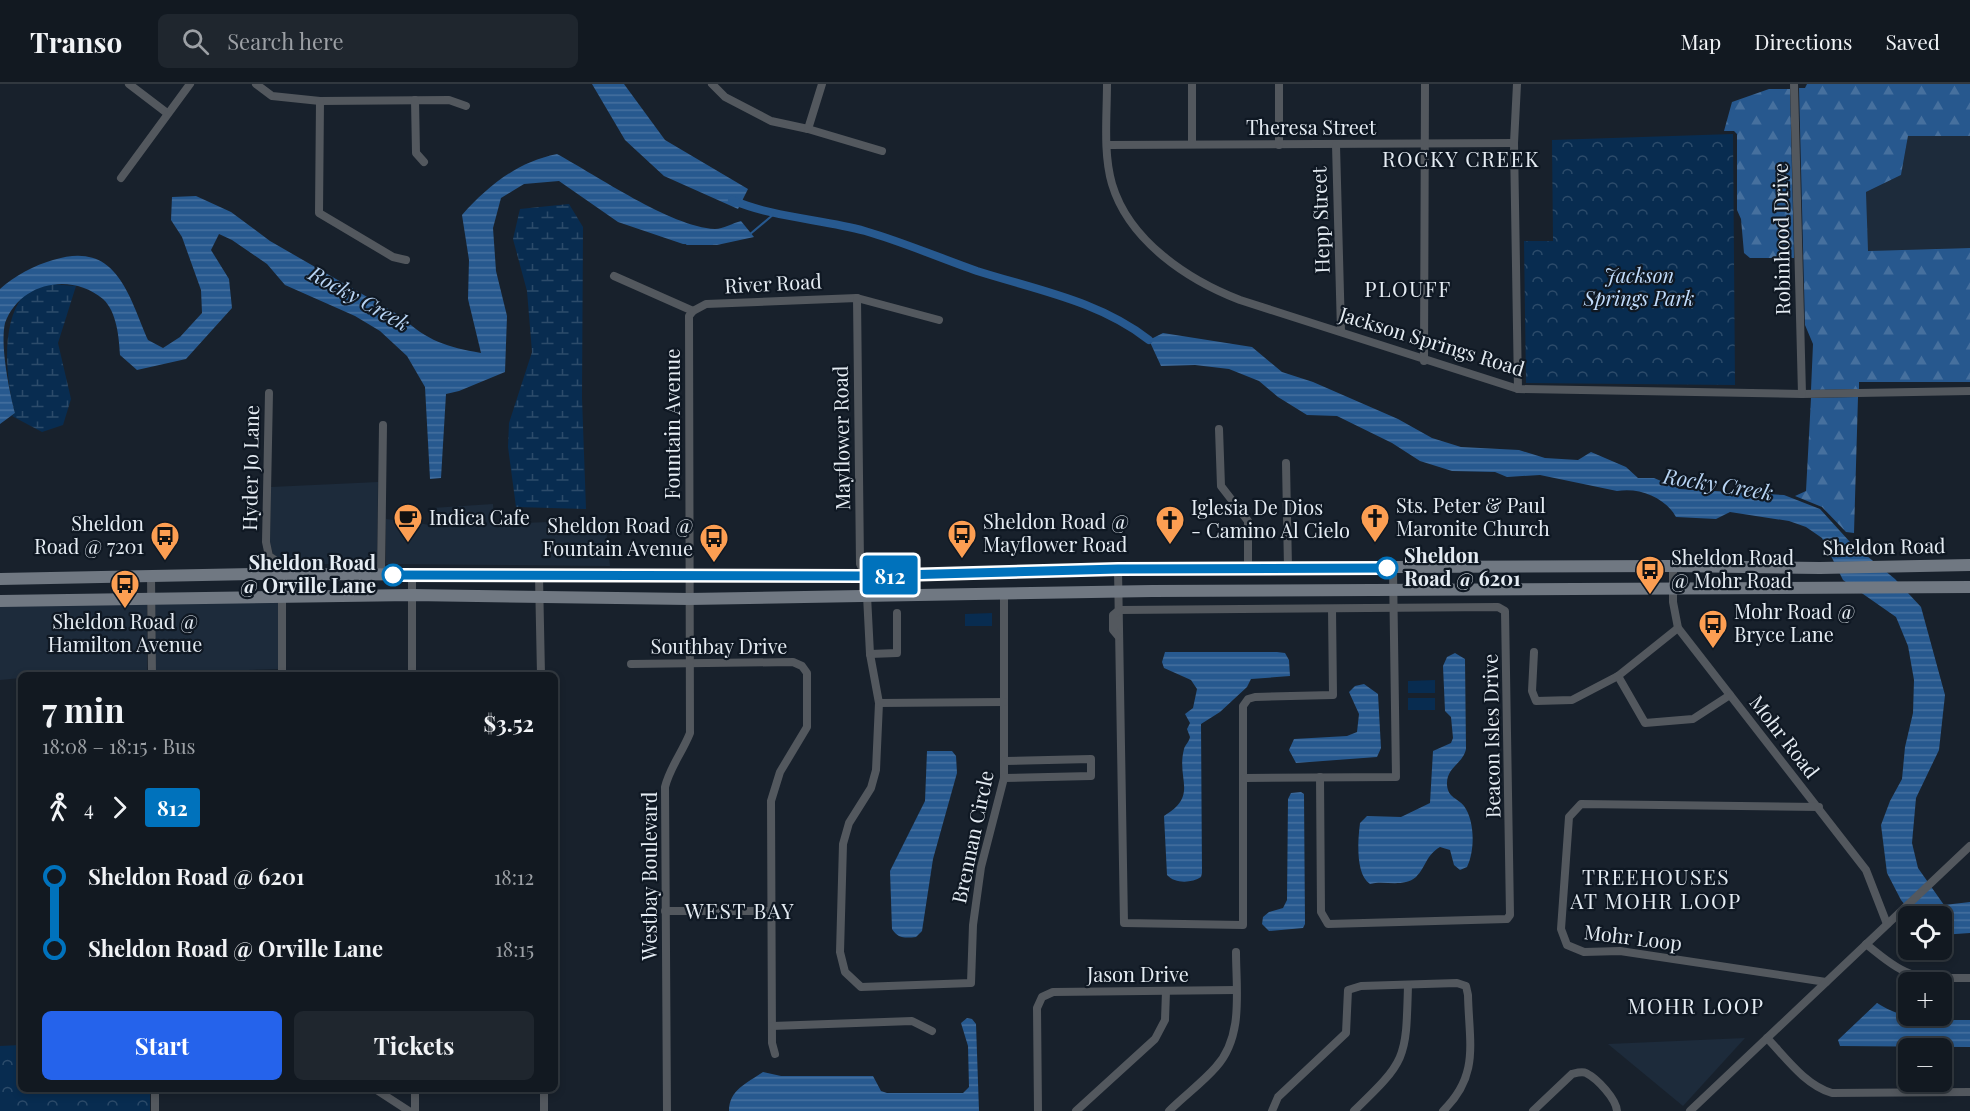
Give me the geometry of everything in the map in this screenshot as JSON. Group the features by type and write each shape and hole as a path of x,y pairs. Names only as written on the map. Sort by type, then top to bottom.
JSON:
{"main road":[{"name":"Sheldon Road","path":"0,579 282,574 866,576 1118,569 1673,566 1820,568 1970,565"},
{"path":"44,578 45,599"},
{"path":"1931,588 1955,581 1970,580"},
{"name":"Sheldon Road","path":"0,601 282,595 689,599 1119,591 1970,587"}],"street":[{"path":"129,84 167,114"},
{"path":"121,178 190,84"},
{"path":"256,84 272,96 320,101 449,100 465,106"},
{"path":"712,84 725,97 771,121 808,129 882,152"},
{"path":"808,129 822,84"},
{"name":"Jackson Springs Road","path":"1107,84 1108,145 1112,184 1124,214 1150,243 1179,267 1208,287 1230,296 1341,331 1424,361 1518,389 1802,394 1970,390"},
{"path":"1192,84 1192,143"},
{"path":"1279,145 1280,84"},
{"path":"1424,361 1425,84"},
{"path":"1517,84 1514,143 1518,389"},
{"name":"Robinhood Drive","path":"1794,84 1802,394"},
{"path":"415,100 416,153 424,162"},
{"path":"320,101 319,213 393,257 406,260"},
{"name":"Theresa Street","path":"1108,145 1514,143"},
{"name":"Hepp Street","path":"1336,145 1341,331"},
{"path":"614,276 693,311"},
{"name":"River Road","path":"693,311 706,304 857,298 939,320"},
{"name":"Mayflower Road","path":"857,298 860,564 866,576"},
{"name":"Fountain Avenue","path":"691,575 689,316 693,311"},
{"name":"Hyder Jo Lane","path":"269,393 266,542 269,556 278,562 282,574"},
{"path":"381,575 383,425"},
{"path":"1219,429 1221,486 1248,520 1248,568"},
{"path":"1286,463 1288,568"},
{"path":"1533,652 1532,690 1536,700 1572,700 1618,676 1678,628 1673,566"},
{"path":"1245,778 1396,777 1393,568"},
{"path":"1118,569 1119,610 1113,615 1113,630 1118,636 1124,923 1243,925 1245,778 1243,706 1248,699 1333,695 1332,609"},
{"path":"282,574 282,672"},
{"path":"412,575 412,672"},
{"name":"Westbay Boulevard","path":"667,1111 665,787 670,768 685,746 690,733 689,599 691,575"},
{"path":"151,576 152,672"},
{"path":"539,576 541,672"},
{"name":"Brennan Circle","path":"866,576 870,654 879,703 876,770 871,788 849,823 843,844 840,952 845,972 861,987 971,982 973,926 981,867 1004,778 1004,594"},
{"name":"Beacon Isles Drive","path":"1119,610 1498,607 1505,611 1510,915 1507,919 1328,924 1321,912 1320,777"},
{"path":"870,654 897,653 897,613"},
{"name":"Mohr Road","path":"1678,628 1866,870 1887,924"},
{"name":"Southbay Drive","path":"631,664 793,662 802,666 807,674 807,728 780,772 771,801 770,911 772,1026 775,1054"},
{"path":"1618,676 1645,723 1693,719 1730,695"},
{"path":"879,703 1004,702"},
{"path":"1004,778 1091,776 1090,759 1005,761"},
{"name":"Mohr Loop","path":"1819,807 1581,804 1569,817 1561,929 1567,945 1584,952 1620,951 1826,982"},
{"path":"1690,1111 1970,846"},
{"path":"665,912 770,911"},
{"path":"1866,944 1898,970 1918,978 1970,978"},
{"path":"1173,1110 1228,1051 1236,1024 1236,952"},
{"path":"1272,1111 1278,1097 1346,1033 1348,990 1361,986 1457,983 1466,986 1470,1066 1465,1084 1443,1111"},
{"path":"1354,1111 1391,1075 1401,1059 1407,1038 1408,985"},
{"name":"Jason Drive","path":"1038,1111 1037,1008 1042,997 1053,992 1236,990"},
{"path":"1076,1111 1155,1039 1165,1020 1166,991"},
{"path":"772,1026 912,1021 932,1031"},
{"path":"1767,1038 1808,1080 1819,1089 1832,1093 1970,1092"},
{"path":"1533,1111 1572,1074 1587,1073 1616,1102 1617,1111"},
{"path":"155,1092 155,1111"},
{"path":"380,1092 409,1111"},
{"path":"415,1092 415,1111"},
{"path":"544,1092 544,1111"}],"shaded area":[{"path":"1908,136 1970,136 1970,248 1867,251 1866,192 1901,175"},
{"path":"378,482 377,564 283,564 273,554 270,542 271,487"},
{"path":"493,504 494,524 605,520 610,566 386,564 386,519 431,525 432,508"},
{"path":"278,599 278,669 156,672 155,601"},
{"path":"147,601 147,672 18,672 18,678 0,680 0,606"},
{"path":"1745,1038 1683,1106 1608,1044"}],"green space":[{"path":"1807,84 1970,84 1970,136 1908,136 1901,175 1866,192 1868,251 1970,248 1970,382 1859,382 1859,389 1811,390 1813,344 1805,325 1799,88 1805,88"},
{"path":"1769,89 1790,89 1794,258 1750,258 1744,253 1741,219 1737,210 1737,134 1734,131 1724,131 1732,102"},
{"name":"Jackson Springs Park","path":"1733,134 1735,385 1526,383 1524,241 1553,241 1552,140"},
{"path":"569,204 583,227 582,398 586,509 516,507 508,447 509,423 532,352 527,291 513,239 520,209"},
{"path":"51,284 76,286 58,343 71,399 63,425 42,432 12,416 15,413 9,382 7,348 13,315 19,302 28,291"},
{"path":"1858,397 1854,533 1846,532 1822,507 1795,496 1806,491 1811,398"},
{"path":"992,613 992,626 965,626 965,614"},
{"path":"1435,680 1435,693 1408,693 1408,681"},
{"path":"1408,698 1435,698 1435,710 1408,710"},
{"path":"18,1045 18,1092 150,1092 150,1111 0,1111 0,1046"}],"water":[{"path":"592,84 624,84 665,140 748,189 738,209 664,176 625,140"},
{"path":"557,154 634,199 677,219 715,229 741,221 754,237 717,245 683,244 618,222 559,181 524,184 501,198 493,228 496,271 507,316 505,372 446,394 441,478 430,479 425,387 407,356 380,331 355,316 285,285 267,264 232,240 219,234 211,250 229,279 232,308 186,359 137,370 120,355 116,325 108,304 90,291 62,284 34,290 22,298 12,309 5,323 4,332 6,368 15,413 0,424 0,289 25,272 46,262 74,256 92,257 105,264 117,275 126,289 148,340 163,348 180,337 202,313 201,290 182,237 171,220 172,197 196,196 231,212 270,241 402,317 420,332 438,342 481,353 468,299 469,260 462,215 482,194 516,169"},
{"path":"1163,333 1252,347 1282,372 1313,382 1398,419 1432,438 1461,447 1519,450 1545,458 1578,460 1591,452 1626,467 1638,478 1654,478 1680,489 1784,495 1820,509 1850,542 1895,579 1921,607 1945,695 1939,750 1916,798 1912,843 1918,868 1944,905 1970,902 1970,933 1952,934 1952,906 1906,906 1887,873 1881,825 1902,779 1905,747 1913,713 1914,680 1908,646 1896,617 1843,580 1822,538 1806,527 1789,521 1730,512 1716,519 1676,517 1665,504 1642,492 1617,491 1540,475 1507,477 1495,472 1452,471 1420,461 1392,443 1337,416 1307,415 1278,397 1259,381 1229,369 1195,365 1161,366 1149,340"},
{"path":"1165,652 1277,652 1285,653 1289,660 1290,676 1251,679 1247,687 1220,712 1201,724 1202,873 1201,877 1188,881 1174,880 1167,875 1164,816 1175,808 1184,794 1182,760 1190,737 1187,729 1190,723 1185,714 1193,708 1197,689 1191,680 1164,668 1162,662"},
{"path":"1455,653 1465,659 1466,749 1449,774 1447,785 1451,795 1462,803 1468,812 1473,836 1470,860 1467,867 1460,870 1454,865 1450,850 1440,847 1411,880 1399,883 1370,884 1365,879 1360,865 1358,847 1360,823 1367,816 1401,817 1430,803 1433,751 1451,743 1453,738 1451,717 1445,711 1443,666 1447,657"},
{"path":"1364,684 1378,694 1381,748 1377,757 1296,763 1289,750 1294,739 1347,736 1357,732 1359,714 1349,692 1355,686"},
{"path":"927,751 952,751 956,756 957,773 933,859 922,931 916,937 906,938 897,935 892,929 890,871 925,801"},
{"path":"1291,793 1304,794 1305,924 1303,928 1269,931 1262,924 1263,917 1269,912 1283,908 1287,900 1288,799"},
{"path":"1877,1003 1898,1014 1898,1026 1952,1026 1952,1020 1970,1020 1970,1047 1952,1047 1952,1038 1898,1038 1898,1046 1840,1046 1838,1040"},
{"path":"967,1018 972,1019 976,1024 979,1111 729,1111 736,1092 763,1072 781,1076 873,1076 881,1091 887,1093 963,1093 969,1087 968,1046 961,1023"}],"waterway":[{"path":"732,200 781,215 865,231 977,271 1067,298 1109,315 1149,340"},
{"name":"Rocky Creek","path":"749,235 774,214"},
{"name":"Rocky Creek","path":"687,244 712,244"}],"bus line":[{"name":"812","path":"393,575 866,576 1118,569 1387,568"}],"place":[{"name":"Indica Cafe","path":"408,544"},
{"name":"Sts. Peter & Paul Maronite Church","path":"1375,544"},
{"name":"Iglesia De Dios - Camino Al Cielo","path":"1170,546"},
{"name":"Sheldon Road @ Mayflower Road","path":"962,560"},
{"name":"Sheldon Road @ 7201","path":"165,562"},
{"name":"Sheldon Road @ Fountain Avenue","path":"714,564"},
{"name":"Sheldon Road @ 6201","path":"1387,568"},
{"name":"Sheldon Road @ Orville Lane","path":"393,575"},
{"name":"Sheldon Road @ Mohr Road","path":"1650,596"},
{"name":"Sheldon Road @ Hamilton Avenue","path":"125,610"},
{"name":"Mohr Road @ Bryce Lane","path":"1713,650"}],"district":[{"name":"ROCKY CREEK","path":"1461,160"},
{"name":"PLOUFF","path":"1408,290"},
{"name":"TREEHOUSES AT MOHR LOOP","path":"1656,890"},
{"name":"WEST BAY","path":"740,912"},
{"name":"MOHR LOOP","path":"1696,1007"}]}
